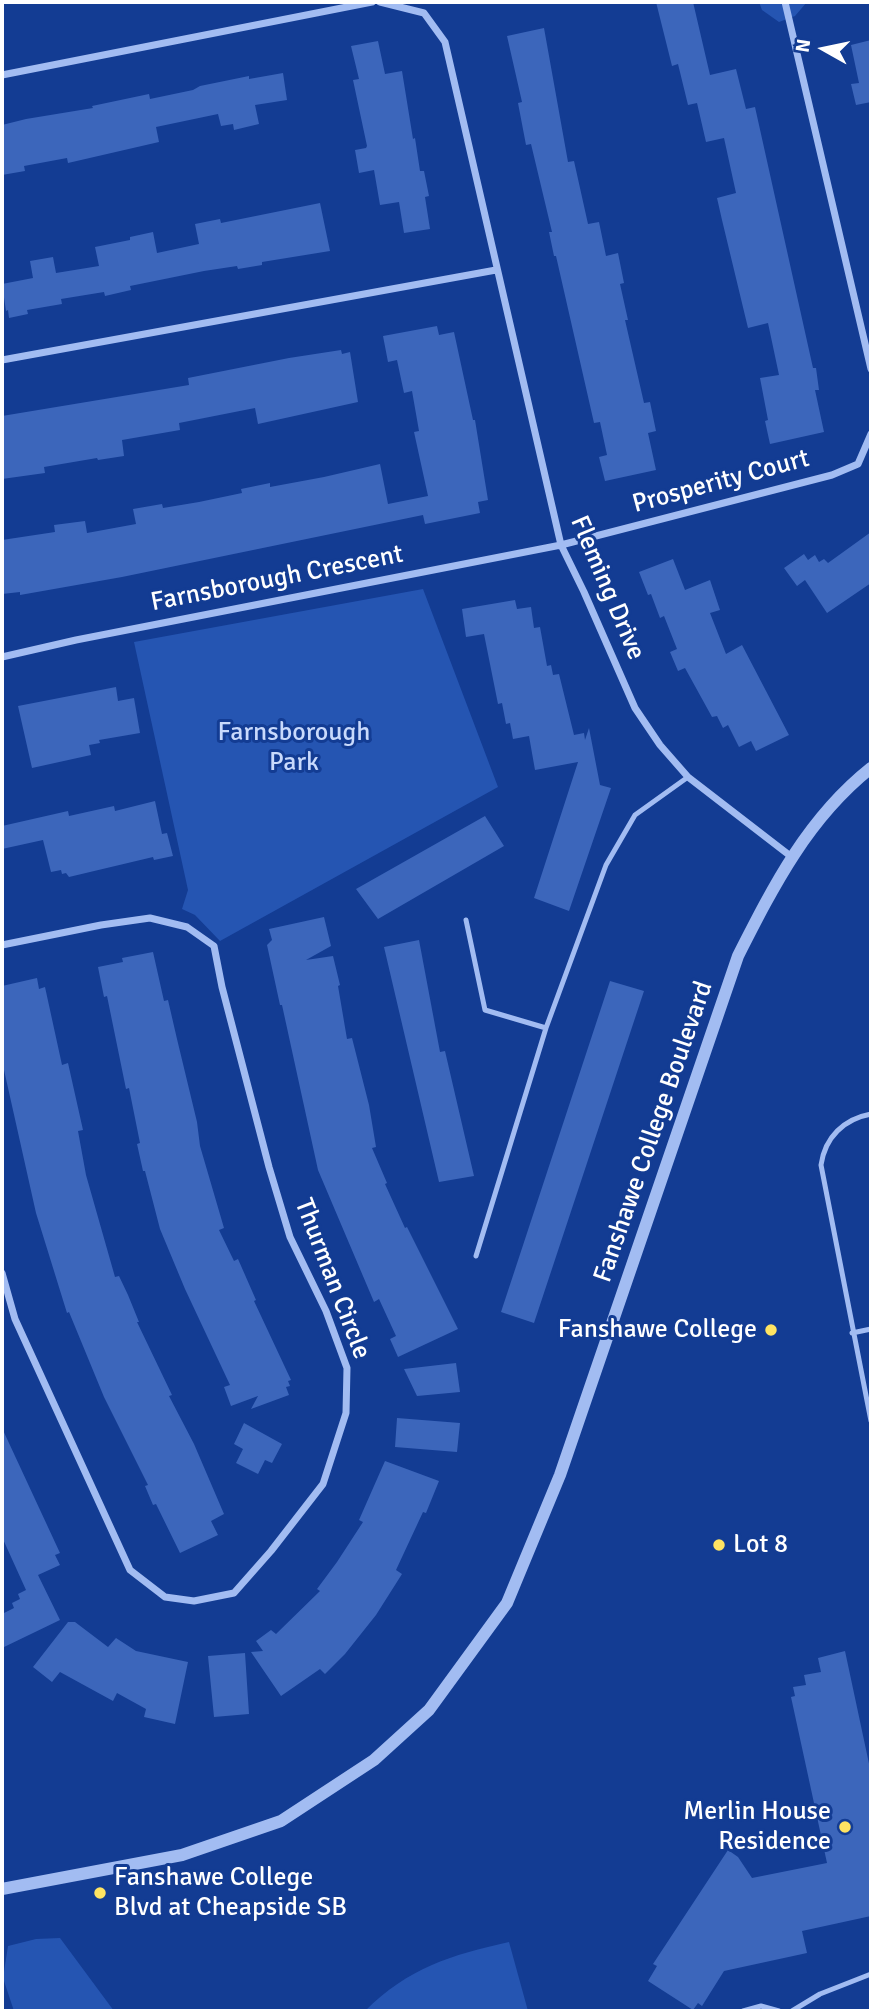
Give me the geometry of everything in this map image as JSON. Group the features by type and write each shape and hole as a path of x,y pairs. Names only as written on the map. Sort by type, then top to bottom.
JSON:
{"street":[{"path":"2,75 372,2"},
{"name":"Fleming Drive","path":"380,2 424,13 445,42 561,545 635,708 660,745 688,777 793,858"},
{"path":"785,2 871,369"},
{"path":"2,360 496,270"},
{"name":"Prosperity Court","path":"561,545 832,475 858,464 871,434"},
{"name":"Farnsborough Crescent","path":"2,657 76,640 561,545"},
{"name":"Fanshawe College Boulevard","path":"2,1889 182,1855 281,1821 374,1760 429,1710 507,1602 560,1475 738,956 776,881 818,819 871,768"},
{"name":"Thurman Circle","path":"2,945 150,918 187,927 214,946 222,987 269,1167 287,1225 327,1311 347,1368 346,1413 323,1484 234,1593 194,1601 165,1597 130,1570 15,1318 2,1273"}],"lane":[{"path":"476,1256 546,1028 606,864 635,815 688,777"},
{"path":"466,920 485,1010 546,1028"},
{"path":"871,1114 857,1117 838,1130 823,1152 821,1165 871,1421"},
{"path":"852,1333 871,1329"},
{"path":"792,2011 820,1994 871,1974"},
{"path":"743,2011 761,2006 779,2011"}],"green space":[{"path":"759,2 807,2 795,16 779,22 762,10"},
{"name":"Farnsborough Park","path":"423,589 498,787 220,941 195,915 182,909 188,890 134,642"},
{"path":"60,1938 114,2011 14,2011 3,1978 8,1946 36,1939"},
{"path":"509,1942 528,2011 365,2011 397,1984 431,1965"}],"building":[{"path":"656,2 693,2 710,75 736,69 746,109 755,107 813,368 816,368 819,390 815,390 824,432 770,444 760,378 779,375 768,323 748,328 722,220 717,198 736,193 724,138 706,142 697,103 688,105 678,64 672,66"},
{"path":"544,28 568,162 574,161 588,224 599,222 606,256 618,253 624,283 620,284 628,320 625,320 644,403 650,402 656,431 648,433 656,470 605,481 599,457 607,455 600,422 594,423 554,256 549,232 552,232 531,144 526,145 518,103 522,102 507,36"},
{"path":"871,40 871,102 856,105 851,84 859,83 851,45"},
{"path":"378,41 385,74 402,71 413,139 415,138 420,171 424,171 429,196 425,197 430,229 404,233 399,202 380,205 374,170 359,173 355,150 367,146 353,80 359,79 351,46"},
{"path":"283,73 287,100 255,105 259,124 234,130 233,124 221,126 218,114 156,127 159,142 68,163 67,158 24,166 25,171 2,175 2,125 93,108 92,106 149,94 150,99 249,76 249,79"},
{"path":"320,203 330,251 262,262 262,265 238,269 237,266 204,271 130,286 131,290 105,296 104,292 61,299 62,304 27,310 28,314 9,318 8,310 6,311 2,284 33,278 30,261 53,257 56,273 99,266 95,247 130,240 130,237 153,232 157,253 199,244 195,224 220,219 221,223"},
{"path":"437,326 439,335 454,332 475,420 488,500 478,502 480,513 425,524 423,515 122,577 20,595 20,592 2,594 2,540 55,532 54,525 85,521 87,533 136,524 133,509 162,504 163,508 199,502 242,493 241,489 270,483 270,487 380,464 388,504 428,496 414,432 419,431 412,391 404,393 397,360 388,362 383,336"},
{"path":"341,350 342,354 350,352 358,402 258,424 255,408 179,423 180,430 122,440 124,456 44,467 45,473 2,479 2,416 189,385 188,378"},
{"path":"871,532 871,583 827,613 805,580 797,586 784,568 804,554 808,560 815,555 819,562 824,559 828,563"},
{"path":"673,559 685,590 710,580 720,610 710,613 726,654 742,645 789,735 756,751 751,741 739,747 728,725 723,728 717,716 712,717 685,668 678,671 670,652 677,649 664,616 660,618 639,572"},
{"path":"515,600 517,609 531,607 534,628 540,627 547,666 551,665 553,675 559,674 574,735 584,733 585,740 589,728 600,785 611,788 569,911 534,898 578,762 535,770 529,736 513,739 510,723 506,724 502,703 498,704 484,634 466,637 462,609"},
{"path":"116,687 118,701 134,698 140,733 99,740 100,743 89,745 91,755 32,768 18,706"},
{"path":"155,801 162,834 167,833 173,856 154,860 153,857 69,877 66,873 62,874 61,870 51,872 43,840 2,849 2,826 68,811 69,816 114,806 115,811"},
{"path":"485,816 504,846 378,919 356,889"},
{"path":"324,917 331,946 306,960 333,956 347,1039 352,1038 369,1105 376,1147 372,1148 405,1228 407,1227 458,1329 398,1357 390,1339 396,1336 379,1299 374,1302 318,1170 267,945 272,940 269,929"},
{"path":"419,940 440,1052 445,1051 474,1176 439,1182 384,947"},
{"path":"153,952 164,1001 168,1000 197,1122 200,1146 224,1228 219,1230 234,1261 238,1259 256,1300 254,1301 291,1380 288,1381 290,1386 286,1387 289,1395 251,1409 258,1396 231,1406 224,1387 230,1385 160,1229 143,1171 129,1088 126,1089 107,996 104,997 98,967 123,962 122,958"},
{"path":"37,978 39,989 45,987 62,1065 68,1063 83,1130 78,1131 86,1175 115,1277 119,1276 128,1295 137,1322 172,1395 169,1396 194,1444 224,1514 211,1521 218,1535 180,1553 156,1504 153,1505 145,1486 148,1485 104,1397 69,1312 67,1313 36,1213 2,1061 2,986"},
{"path":"610,981 644,991 534,1323 501,1312"},
{"path":"456,1363 460,1392 417,1396 404,1369"},
{"path":"397,1418 460,1423 457,1452 395,1447"},
{"path":"244,1423 282,1444 272,1463 265,1460 258,1474 236,1463 243,1449 234,1444"},
{"path":"2,1428 60,1553 55,1555 60,1565 38,1575 60,1620 2,1648 2,1614 14,1608 12,1603 20,1599 18,1594 26,1590 2,1537"},
{"path":"385,1461 439,1481 426,1513 423,1512 396,1570 402,1574 376,1615 345,1654 325,1674 320,1669 281,1696 251,1652 263,1651 256,1641 271,1630 276,1634 320,1591 317,1589 363,1522 359,1520"},
{"path":"68,1622 75,1622 108,1647 116,1638 136,1651 188,1662 175,1724 144,1717 146,1709 117,1693 113,1701 60,1672 52,1682 33,1667"},
{"name":"Merlin House Residence","path":"845,1651 871,1773 871,1916 802,1931 807,1953 724,1971 702,2006 698,2003 693,2010 648,1981 657,1966 653,1964 728,1850 738,1857 752,1878 827,1863 791,1697 795,1696 793,1687 806,1685 804,1675 821,1672 818,1658"},
{"path":"245,1653 249,1714 214,1717 208,1656"}],"place":[{"name":"Fanshawe College","path":"771,1330"},
{"name":"Lot 8","path":"719,1545"},
{"name":"Merlin House Residence","path":"845,1827"},
{"name":"Fanshawe College Blvd at Cheapside SB","path":"100,1893"}]}
